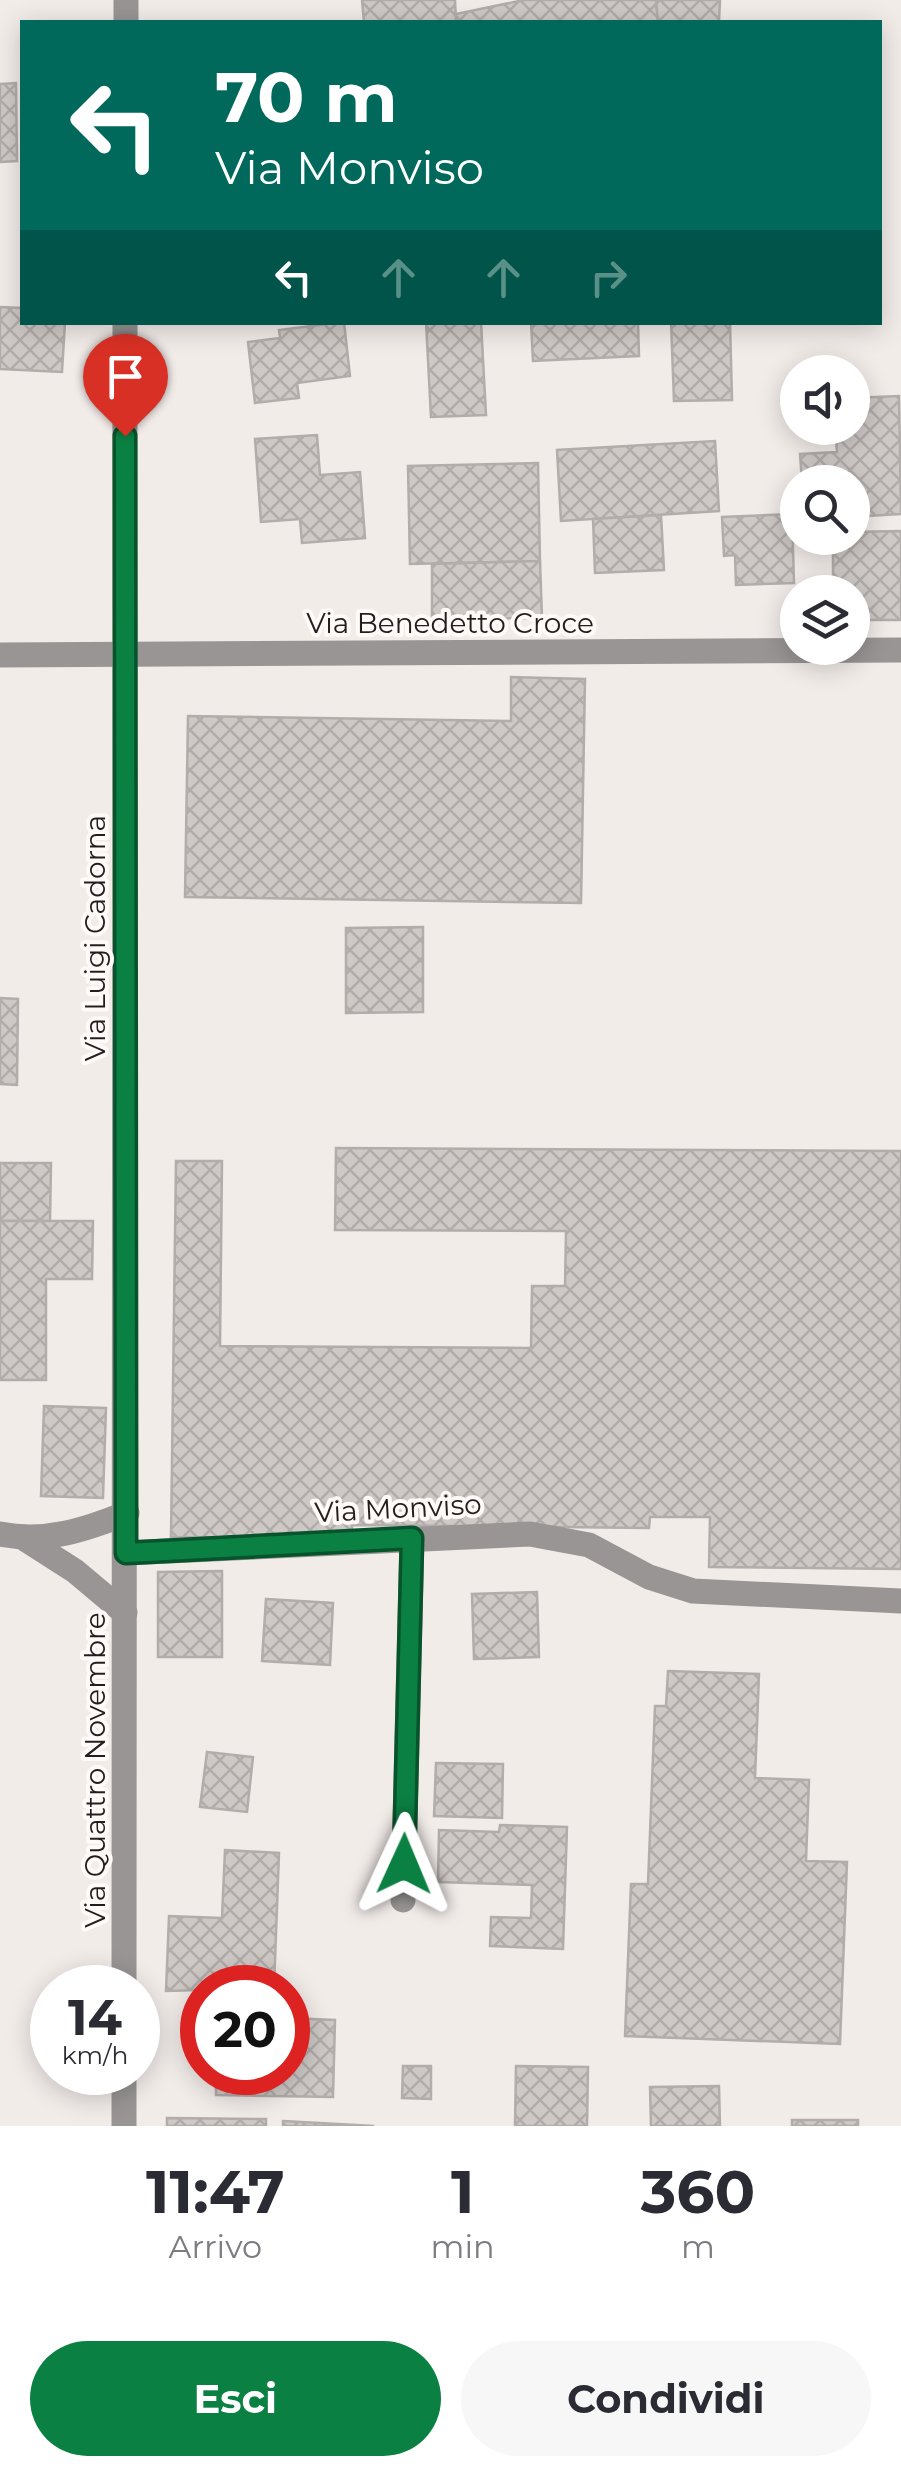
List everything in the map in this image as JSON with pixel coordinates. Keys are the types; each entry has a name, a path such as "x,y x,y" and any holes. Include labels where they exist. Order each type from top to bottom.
{"street":[{"name":"Via Luigi Cadorna","path":"125,325 126,1553"},
{"name":"Via Benedetto Croce","path":"0,654 901,650"},
{"path":"13,1537 75,1532 127,1512"},
{"name":"Via Monviso","path":"126,1553 502,1533 560,1537 596,1548 648,1577 693,1591 901,1601"},
{"path":"13,1537 75,1571 125,1613"},
{"path":"403,1900 412,1538"},
{"name":"Via Quattro Novembre","path":"124,1965 126,1553"},
{"path":"124,2095 124,2126"}],"building":[{"path":"362,0 455,0 456,20 364,20"},
{"path":"524,0 656,0 658,20 456,20 456,14"},
{"path":"656,0 720,0 719,20 658,20"},
{"path":"16,83 17,161 0,162 0,84"},
{"path":"0,307 20,308 20,325 65,325 62,372 0,369"},
{"path":"344,325 350,376 297,383 299,398 255,403 248,342 280,338 279,330"},
{"path":"426,325 481,325 486,415 431,417"},
{"path":"531,325 638,325 639,356 533,361"},
{"path":"671,325 730,325 732,400 674,401"},
{"path":"899,396 901,514 870,516 870,465 801,465 800,454 837,452 836,445 870,445 870,397"},
{"path":"317,435 320,475 360,472 365,538 302,543 300,519 261,522 255,439"},
{"path":"715,441 719,511 561,521 557,450"},
{"path":"538,463 540,561 410,564 408,466"},
{"path":"661,515 664,570 595,573 593,519"},
{"path":"780,515 780,555 793,555 794,575 780,575 780,583 736,585 735,555 724,556 722,517"},
{"path":"901,531 901,620 870,620 870,575 833,575 833,555 870,555 870,532"},
{"path":"540,561 542,618 432,619 432,564"},
{"path":"511,677 585,679 581,903 185,897 188,716 511,721"},
{"path":"423,927 423,1012 346,1013 346,928"},
{"path":"0,998 18,999 17,1085 0,1084"},
{"path":"336,1148 901,1151 901,1569 709,1567 710,1517 650,1517 649,1528 352,1525 352,1538 171,1537 176,1161 222,1161 220,1346 531,1348 532,1286 565,1286 566,1231 335,1230"},
{"path":"0,1163 51,1163 50,1221 0,1221"},
{"path":"0,1221 93,1221 92,1279 46,1279 46,1380 0,1380"},
{"path":"44,1406 106,1408 103,1498 41,1496"},
{"path":"222,1571 222,1657 158,1657 158,1572"},
{"path":"537,1592 539,1657 474,1659 472,1594"},
{"path":"266,1599 333,1603 330,1665 262,1661"},
{"path":"668,1671 759,1674 755,1778 809,1780 806,1861 847,1862 840,2044 625,2036 631,1884 648,1884 655,1706 666,1706"},
{"path":"207,1752 253,1757 247,1812 200,1807"},
{"path":"436,1763 503,1764 502,1818 434,1816"},
{"path":"500,1825 567,1827 563,1949 490,1946 491,1917 531,1918 532,1885 438,1882 439,1830 499,1832"},
{"path":"225,1850 279,1853 275,1965 180,1965 180,1991 166,1991 169,1916 222,1918"},
{"path":"310,2019 335,2020 333,2097 216,2095 310,2095"},
{"path":"403,2066 431,2066 431,2099 402,2098"},
{"path":"516,2066 588,2067 587,2126 515,2126"},
{"path":"719,2086 720,2126 651,2126 650,2087"},
{"path":"167,2118 266,2119 266,2126 167,2126"},
{"path":"792,2120 858,2120 858,2126 792,2126"},
{"path":"283,2121 374,2126 283,2126"}],"route":[{"path":"125,436 126,1553 412,1538 404,1864"}]}
